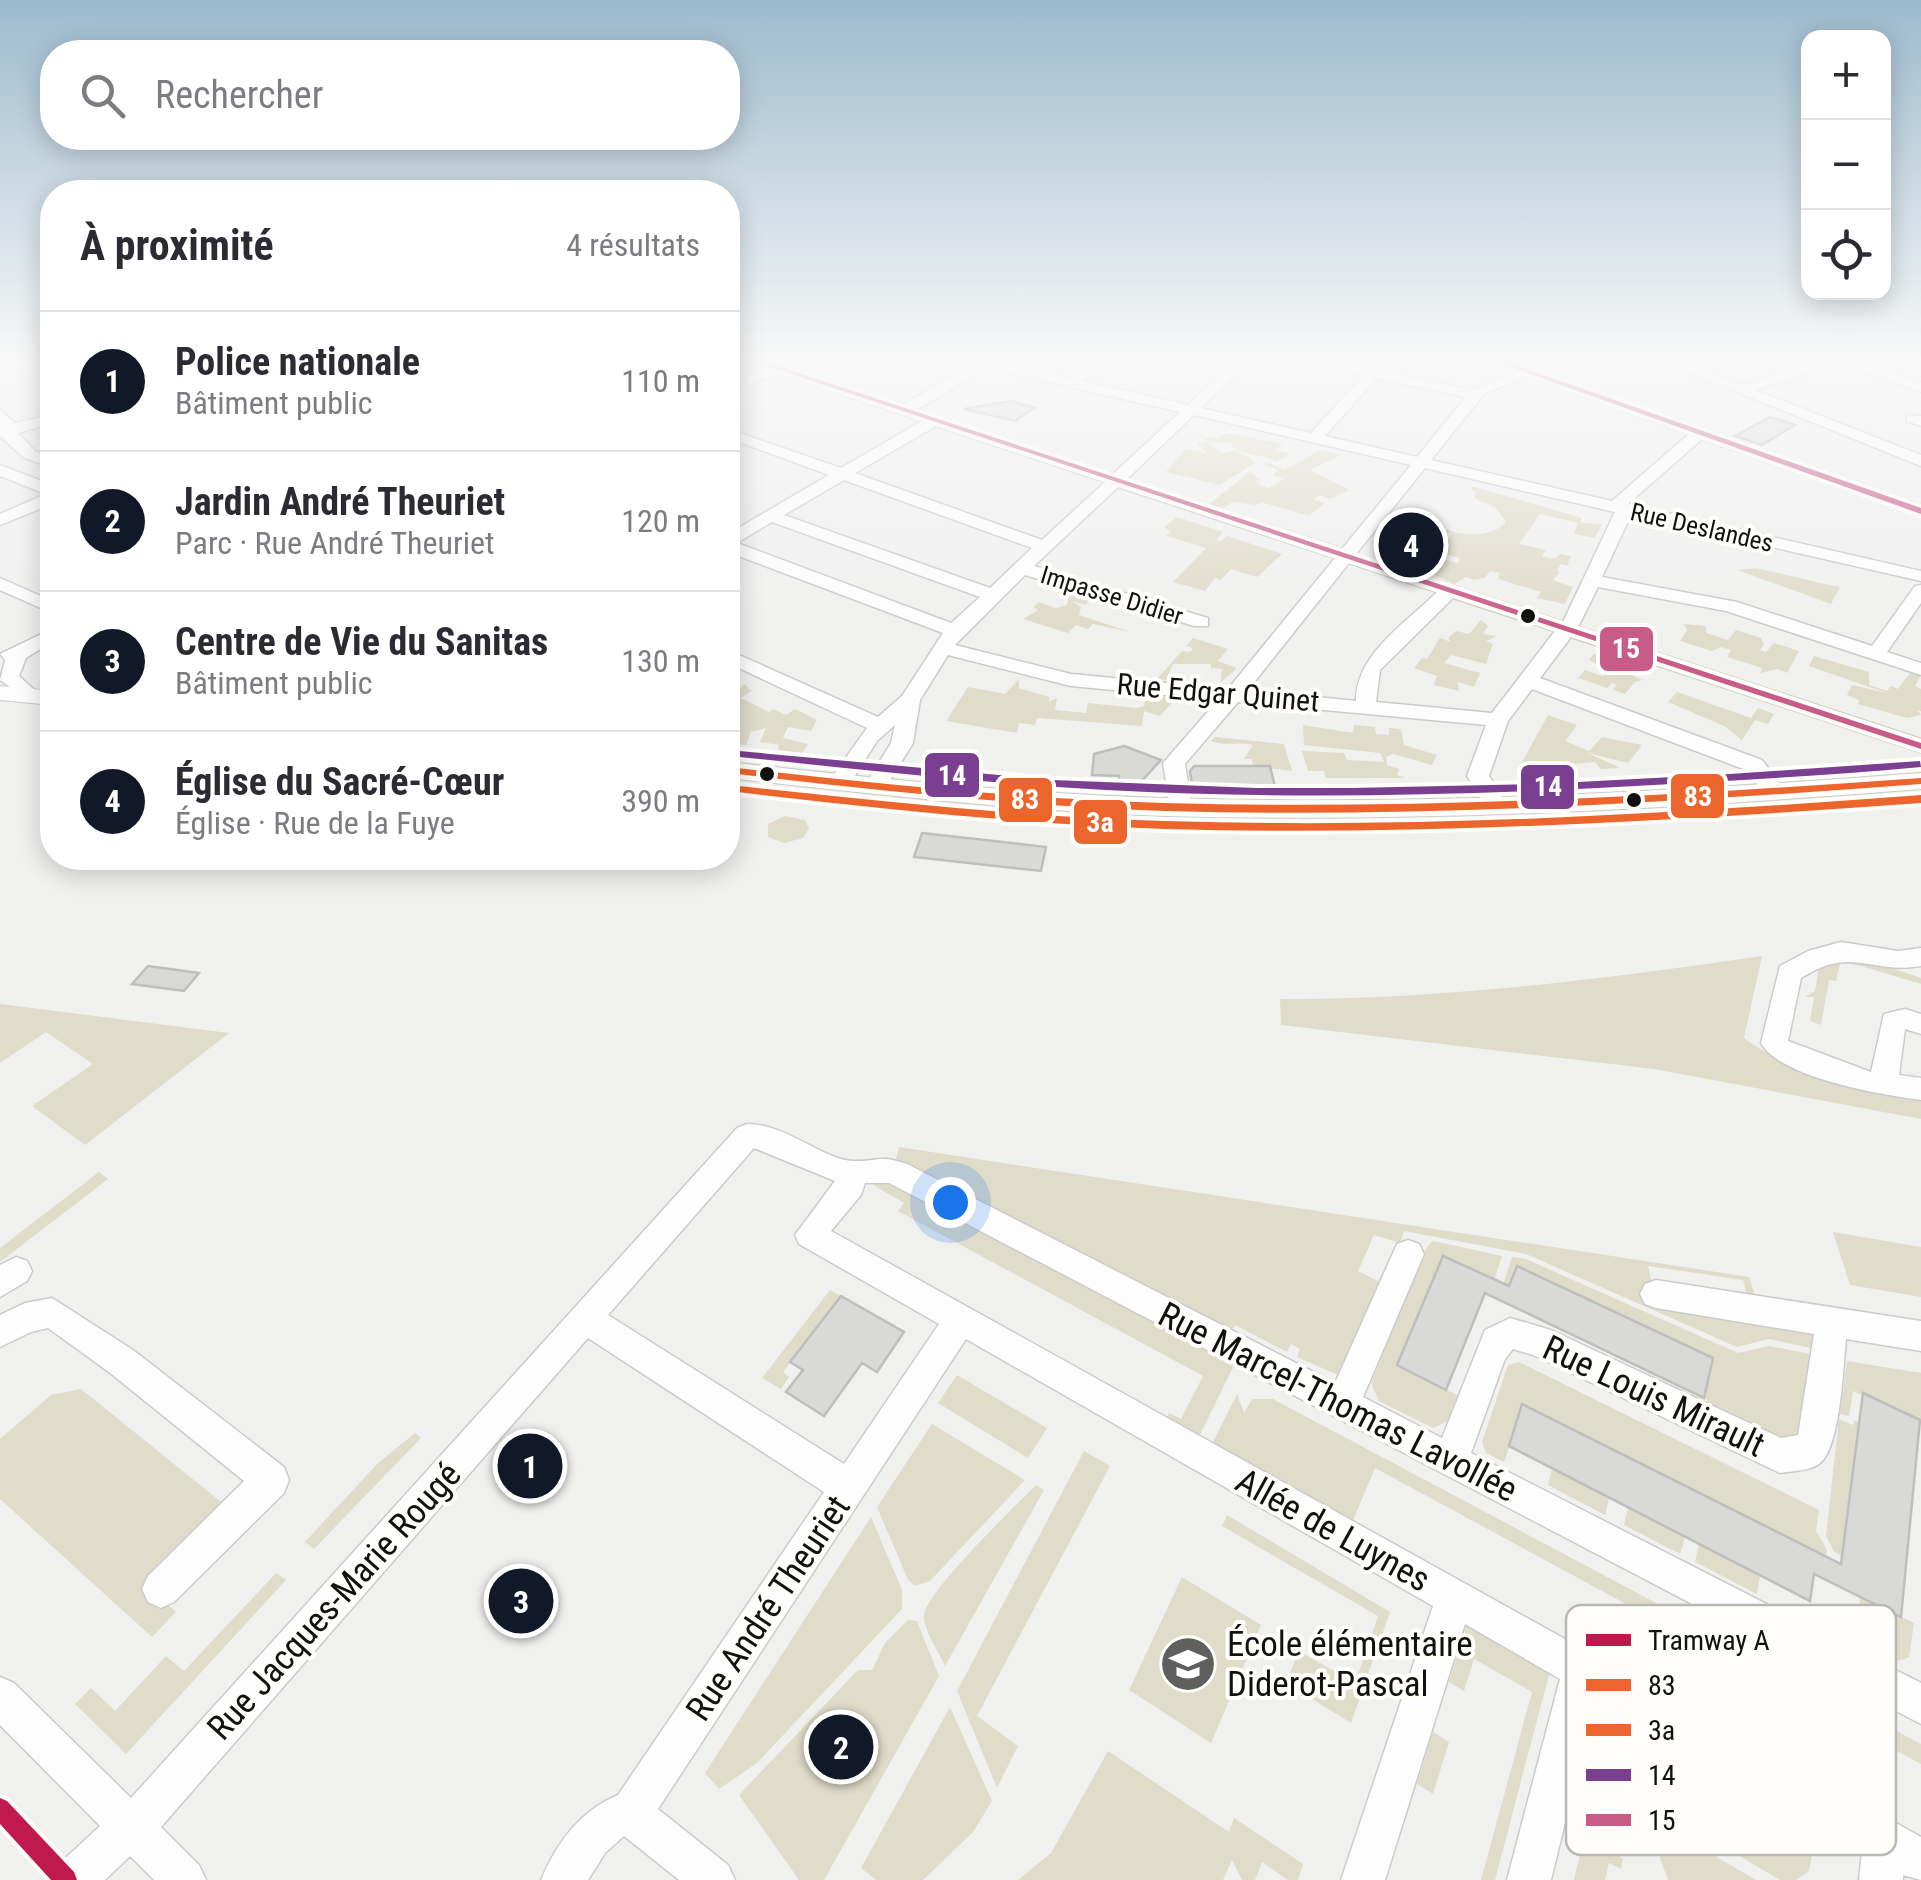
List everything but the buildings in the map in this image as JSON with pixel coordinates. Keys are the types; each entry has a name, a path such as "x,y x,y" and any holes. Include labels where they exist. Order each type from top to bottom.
{"main road":[{"path":"0,693 40,697"},
{"path":"740,771 875,787 1181,808 1498,807 1776,793 1921,781"}],"street":[{"path":"761,445 1044,547"},
{"path":"740,536 892,445"},
{"path":"1007,445 1921,746"},
{"path":"839,783 880,726 910,700 948,640 1154,445"},
{"name":"Rue Deslandes","path":"1343,445 1921,576"},
{"path":"1181,808 1174,763 1235,693 1434,445"},
{"path":"1498,807 1478,776 1498,720 1566,628 1620,508 1687,445"},
{"path":"1733,445 1921,512"},
{"path":"1885,445 1919,458"},
{"path":"0,470 40,488"},
{"path":"22,478 40,470"},
{"path":"0,520 40,500"},
{"path":"771,516 993,595"},
{"name":"Rue Edgar Quinet","path":"740,549 948,640 1071,680 1498,720"},
{"name":"Impasse Didier","path":"1022,568 1201,622"},
{"path":"1590,580 1730,606 1921,669"},
{"path":"0,583 40,602"},
{"path":"1366,706 1366,680 1371,668 1450,590"},
{"path":"1876,654 1921,590"},
{"path":"0,659 40,641"},
{"path":"26,649 18,655 8,677 40,696"},
{"path":"740,662 880,726"},
{"path":"1528,680 1754,765 1776,793"},
{"path":"875,787 902,744 910,700"},
{"path":"1921,958 1893,964 1847,951 1814,957 1789,972 1774,1042 1782,1052 1864,1082 1921,1089"},
{"path":"1887,1084 1884,1067 1889,1026 1899,1018 1921,1024"},
{"name":"Rue Marcel-Thomas Lavollée","path":"747,1136 764,1136 849,1174 880,1168 897,1173 1730,1605"},
{"name":"Rue Jacques-Marie Rougé","path":"73,1880 156,1802 747,1136"},
{"name":"Allée de Luynes","path":"849,1174 850,1186 810,1235 1566,1661"},
{"path":"1343,1405 1408,1254"},
{"path":"1656,1294 1921,1336"},
{"path":"0,1332 25,1318 52,1313 271,1480 161,1589"},
{"path":"585,1318 848,1488"},
{"name":"Rue André Theuriet","path":"563,1880 602,1826 613,1816 630,1814 960,1320"},
{"name":"Rue Louis Mirault","path":"1451,1461 1490,1355 1497,1341 1510,1334 1539,1341 1780,1456 1795,1456 1808,1451 1816,1441 1832,1322"},
{"path":"1363,1880 1454,1598"},
{"name":"Rue Marcel-Thomas Lavollée","path":"1896,1691 1921,1704"},
{"path":"0,1696 184,1880"},
{"path":"1530,1880 1566,1735"},
{"path":"630,1814 712,1880"},
{"name":"Allée de Luynes","path":"1882,1860 1921,1861"}],"shaded area":[{"path":"1198,445 1211,445 1223,453 1235,450 1256,462 1220,485 1166,472 1186,449 1207,453"},
{"path":"1282,445 1275,450 1290,454 1277,462 1231,446"},
{"path":"1321,450 1341,455 1310,470 1349,490 1330,499 1319,495 1314,500 1325,503 1309,516 1261,502 1232,502 1222,509 1209,504 1250,472 1260,479 1259,485 1269,488 1283,479 1273,475 1278,470 1263,464 1268,462 1284,470"},
{"path":"1472,486 1582,518 1580,523 1602,524 1595,538 1574,534 1578,523 1540,514 1519,544 1546,550 1542,556 1554,559 1560,554 1571,556 1567,566 1561,564 1553,580 1573,587 1565,604 1537,598 1541,592 1498,579 1500,573 1490,571 1485,578 1466,577 1454,584 1435,575 1446,560 1457,563 1460,558 1439,552 1452,534 1417,523 1424,514 1441,527 1464,534 1488,533 1506,522 1495,507 1474,498"},
{"path":"1177,517 1223,532 1216,540 1227,536 1282,554 1257,577 1231,569 1221,580 1215,578 1205,591 1173,582 1206,548 1166,536 1171,532 1164,527"},
{"path":"1756,568 1840,587 1831,604 1737,570"},
{"path":"1066,593 1090,599 1086,605 1072,601 1081,607 1079,615 1130,632 1093,624 1088,629 1076,625 1068,633 1023,619 1038,610 1033,607 1039,602 1056,608 1067,605 1068,599 1061,597"},
{"path":"1481,620 1488,626 1483,634 1497,636 1486,641 1493,644 1486,664 1451,655 1444,663 1480,673 1474,687 1458,682 1459,691 1434,685 1437,676 1414,668 1422,658 1427,659 1440,638 1451,642 1448,638 1456,631 1469,634"},
{"path":"1684,624 1706,626 1706,633 1728,640 1736,630 1761,638 1764,644 1760,650 1766,652 1774,643 1799,651 1787,673 1778,669 1760,673 1762,668 1727,657 1731,650 1721,647 1712,651 1680,641 1687,630"},
{"path":"1193,638 1228,649 1218,661 1237,668 1221,682 1222,669 1211,668 1211,664 1173,664 1166,680 1157,679 1182,651 1190,652 1193,648 1186,646"},
{"path":"1594,654 1637,669 1633,676 1643,680 1635,682 1625,694 1613,690 1617,685 1612,683 1607,688 1578,678 1585,670 1603,676 1608,669 1589,660"},
{"path":"1814,656 1869,672 1869,685 1887,691 1891,686 1898,689 1911,672 1921,675 1915,686 1921,689 1921,715 1907,718 1858,704 1859,700 1847,695 1852,685 1887,693 1809,666"},
{"path":"1019,679 1019,688 1049,697 1049,702 1057,698 1055,710 1086,713 1088,703 1137,708 1144,706 1145,701 1155,702 1157,693 1179,695 1160,716 1144,711 1142,726 1037,718 1035,725 1019,723 1017,733 946,721 968,687 1005,694"},
{"path":"745,684 754,689 741,698 769,712 773,709 786,715 795,709 817,720 811,731 788,727 783,738 808,744 802,753 778,750 779,745 760,742 766,728 751,732 746,745 740,744 740,687"},
{"path":"1677,692 1751,718 1758,708 1774,714 1768,724 1755,720 1742,740 1724,726 1668,702"},
{"path":"1548,715 1577,725 1565,741 1589,751 1602,737 1642,745 1628,763 1588,753 1620,768 1601,769 1595,762 1532,768 1521,764"},
{"path":"1303,725 1353,733 1354,725 1375,727 1376,734 1389,735 1389,728 1401,729 1404,745 1437,755 1432,765 1393,754 1386,757 1387,765 1399,769 1397,775 1405,778 1326,778 1324,771 1308,771 1302,751 1344,753 1347,760 1384,762 1380,753 1304,745"},
{"path":"1215,737 1284,744 1292,771 1253,766 1252,759 1244,759 1253,745 1211,741"},
{"path":"785,816 805,820 809,829 803,838 784,843 768,837 768,824"},
{"path":"1853,955 1921,978 1921,984 1841,960 1836,981 1829,980 1821,1025 1810,1021 1814,997 1805,997 1815,991 1820,962"},
{"path":"1762,956 1744,1038 1806,1070 1921,1097 1921,1119 1654,1069 1281,1025 1280,999 1461,992"},
{"path":"0,1004 229,1033 85,1145 32,1106 93,1064 46,1032 0,1063"},
{"path":"899,1147 1749,1277 1755,1295 1747,1294 1743,1280 1648,1266 1656,1303 1808,1329 1815,1335 1816,1349 1769,1339 1737,1347 1526,1254 1404,1231 1400,1243 1374,1235 1358,1271 1380,1282 1338,1375 1297,1357 1300,1349 1291,1344 1287,1352 1235,1325 1227,1339 894,1166"},
{"path":"99,1172 108,1179 0,1262 0,1248"},
{"path":"881,1178 1237,1359 1199,1437 1166,1419 1169,1413 1181,1419 1203,1376 898,1211 904,1203 873,1185"},
{"path":"1833,1232 1921,1247 1921,1297 1850,1285"},
{"path":"1433,1241 1502,1256 1494,1280 1443,1256 1397,1365 1459,1396 1451,1420 1433,1428 1379,1401 1371,1383 1427,1247"},
{"path":"1512,1257 1526,1259 1738,1353 1768,1346 1811,1354 1798,1431 1778,1439 1706,1407 1708,1400 1517,1267 1508,1287 1503,1285"},
{"path":"830,1290 841,1296 783,1372 789,1377 781,1389 762,1378"},
{"path":"1847,1361 1921,1373 1921,1420 1853,1391 1849,1416 1840,1414"},
{"path":"1519,1362 1819,1510 1816,1531 1827,1550 1826,1557 1523,1405 1504,1462 1486,1453 1482,1442 1508,1365"},
{"path":"957,1375 1047,1428 1028,1458 938,1403"},
{"path":"81,1389 231,1510 152,1590 176,1612 152,1637 0,1499 0,1439 51,1395"},
{"path":"1237,1394 1244,1413 1252,1399 1273,1399 1660,1605 1628,1605 1375,1468 1352,1523 1212,1444"},
{"path":"1839,1419 1853,1425 1855,1420 1859,1422 1842,1556 1834,1552 1826,1536"},
{"path":"932,1424 1025,1480 930,1581 915,1586 908,1580 877,1507"},
{"path":"415,1433 421,1438 314,1549 305,1542 377,1464"},
{"path":"1084,1451 1110,1466 977,1716 1018,1746 997,1788 957,1691"},
{"path":"1552,1469 1609,1498 1605,1515 1548,1485"},
{"path":"1036,1485 1044,1490 945,1666 926,1628 924,1616 928,1605 972,1550"},
{"path":"1628,1508 1685,1537 1680,1554 1624,1525"},
{"path":"1227,1515 1390,1612 1351,1723 1286,1683 1299,1651 1355,1683 1378,1616 1222,1526"},
{"path":"871,1517 902,1590 902,1609 757,1763 719,1789 705,1773"},
{"path":"1699,1544 1760,1575 1757,1594 1695,1562"},
{"path":"276,1573 286,1580 126,1754 75,1704 91,1688 115,1711 166,1656 184,1671"},
{"path":"1182,1577 1261,1625 1211,1743 1129,1690"},
{"path":"1859,1596 1877,1605 1860,1605"},
{"path":"1896,1614 1914,1623 1909,1657 1899,1660"},
{"path":"908,1620 917,1621 939,1676 824,1880 799,1880 739,1795 858,1670 872,1670 885,1643"},
{"path":"1467,1625 1550,1671 1495,1880 1481,1880 1532,1692 1474,1659 1464,1691 1449,1682"},
{"path":"950,1707 992,1801 973,1832 923,1880 876,1880 861,1868"},
{"path":"1896,1731 1921,1744 1921,1764 1896,1750"},
{"path":"1433,1732 1449,1742 1433,1794 1417,1784"},
{"path":"1108,1751 1229,1832 1234,1818 1303,1864 1298,1880 1288,1880 1262,1862 1255,1880 1242,1880 1232,1860 1223,1880 1018,1880 1051,1853"},
{"path":"1580,1855 1618,1855 1623,1859 1621,1869 1609,1863 1605,1880 1574,1880"},
{"path":"1659,1855 1713,1855 1756,1880 1668,1880"},
{"path":"1738,1855 1812,1855 1809,1871 1796,1880 1780,1880"}],"tram line":[{"name":"A","path":"0,1808 66,1880"}],"transit line":[{"name":"15","path":"1009,445 1921,746"},
{"name":"15","path":"1734,445 1921,511"},
{"name":"14","path":"740,754 1053,783 1351,792 1540,787 1920,764"},
{"name":"83","path":"740,771 1056,802 1260,809 1543,804 1921,781"},
{"name":"3a","path":"740,789 1055,819 1260,827 1543,822 1921,799"}],"place":[{"name":"Église du Sacré-Cœur","path":"1411,545"},
{"name":"Police nationale","path":"530,1466"},
{"name":"Centre de Vie du Sanitas","path":"521,1601"},
{"name":"École élémentaire Diderot-Pascal","path":"1188,1664"},
{"name":"Jardin André Theuriet","path":"841,1747"}]}
